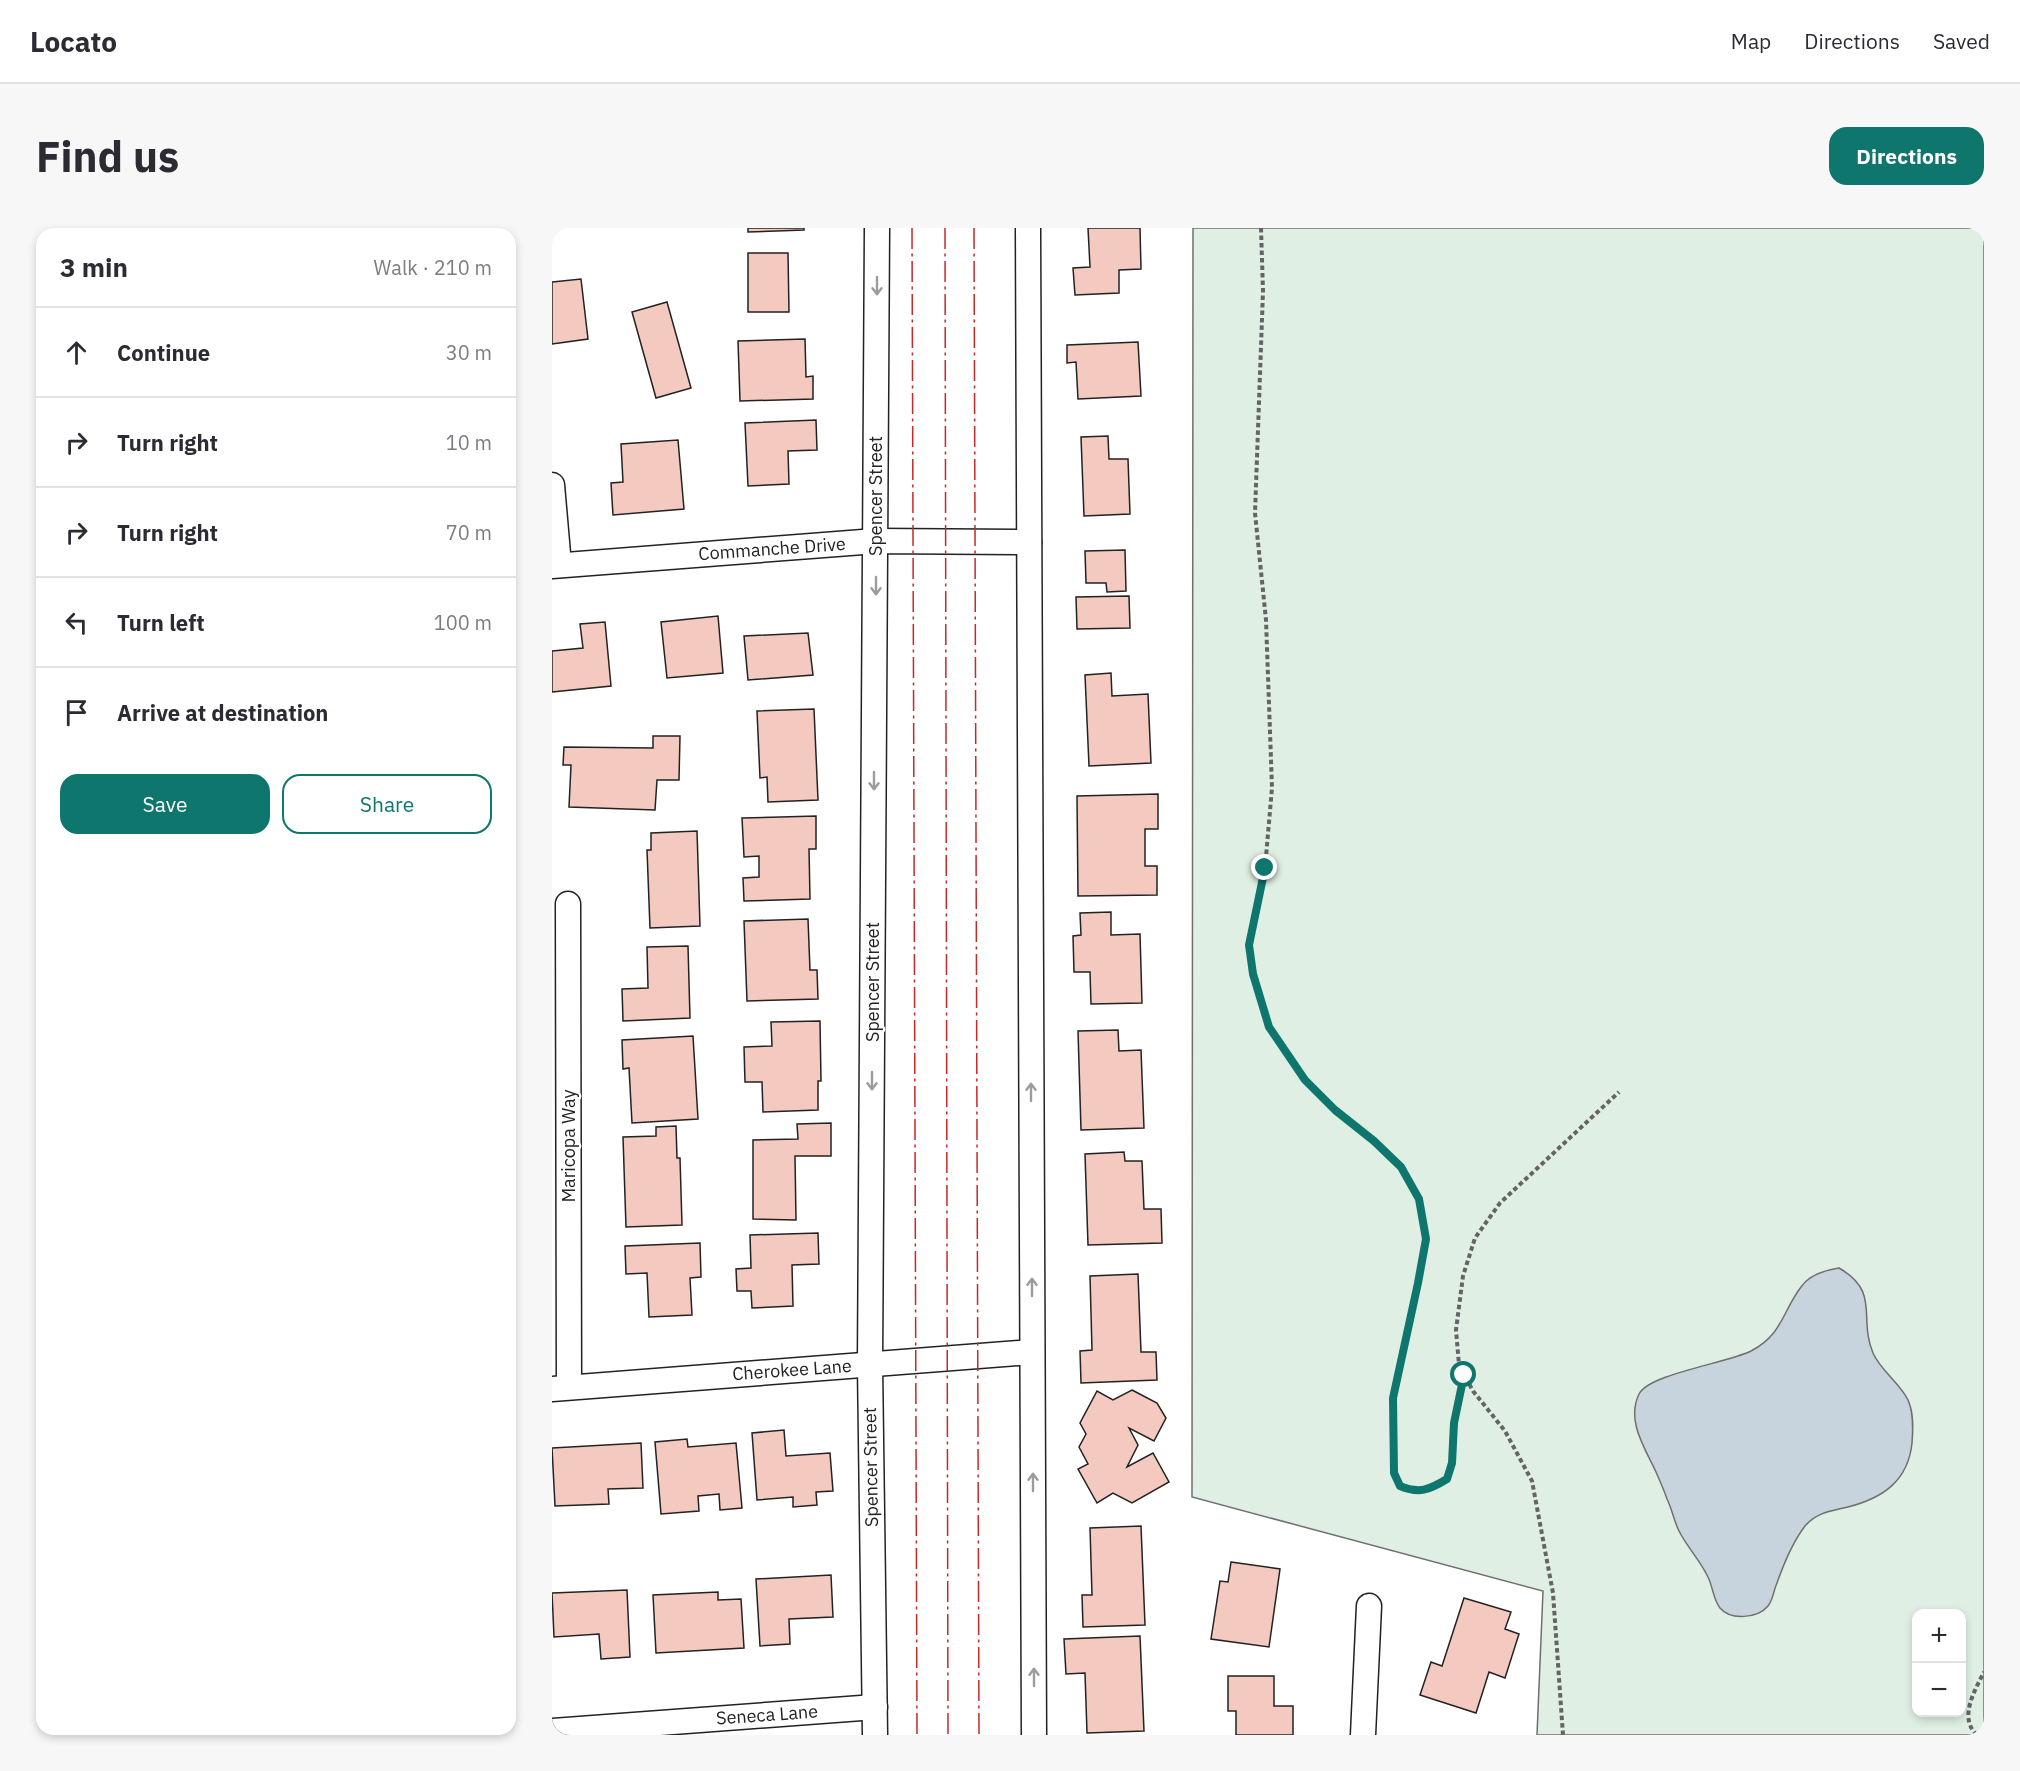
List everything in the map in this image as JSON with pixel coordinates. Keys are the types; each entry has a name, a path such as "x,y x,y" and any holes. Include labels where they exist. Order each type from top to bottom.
{"street":[{"name":"Spencer Street","path":"875,1735 870,1365 877,228"},
{"path":"1028,228 1034,1735"},
{"path":"552,485 555,566"},
{"name":"Commanche Drive","path":"555,566 876,541 1029,542"},
{"name":"Maricopa Way","path":"561,1388 568,904"},
{"name":"Cherokee Lane","path":"561,1388 1032,1352"},
{"path":"1363,1735 1369,1606"},
{"name":"Seneca Lane","path":"552,1731 875,1707"}],"path":[{"path":"1261,228 1263,291 1255,513 1266,620 1272,788 1265,868 1249,945 1253,974 1269,1027 1305,1080 1335,1110 1374,1141 1401,1167 1419,1199 1426,1239 1393,1398 1394,1473 1400,1486 1413,1492 1432,1488 1447,1479 1452,1463 1454,1423 1464,1375"},
{"path":"1563,1735 1553,1593 1532,1481 1505,1431 1473,1391 1464,1375 1459,1365 1456,1330 1463,1276 1475,1238 1500,1203 1619,1092"},
{"path":"1977,1735 1973,1731 1968,1716 1971,1697 1984,1672"}],"green space":[{"path":"1193,228 1984,228 1984,1735 1537,1735 1543,1591 1192,1497"}],"shaded area":[{"path":"1839,1268 1860,1286 1866,1306 1867,1328 1873,1353 1910,1405 1913,1427 1910,1456 1899,1478 1883,1493 1861,1503 1820,1515 1805,1526 1789,1553 1771,1601 1764,1610 1751,1615 1731,1615 1720,1608 1705,1571 1677,1527 1662,1486 1642,1444 1635,1414 1639,1394 1657,1381 1751,1351 1776,1330 1795,1296 1808,1279"}],"building":[{"path":"748,228 804,228 804,230 748,232"},
{"path":"1088,228 1140,228 1141,269 1119,270 1119,293 1075,295 1073,268 1090,267"},
{"path":"748,253 788,253 789,312 748,312"},
{"path":"581,279 588,339 552,344 552,282"},
{"path":"667,302 691,388 656,398 632,312"},
{"path":"805,339 806,377 813,376 813,399 740,401 738,341"},
{"path":"1138,342 1141,396 1078,399 1076,362 1067,363 1067,345"},
{"path":"816,420 817,450 788,451 789,484 748,486 745,423"},
{"path":"1108,436 1109,459 1128,459 1130,514 1084,516 1081,437"},
{"path":"678,440 684,509 613,515 611,483 623,482 621,444"},
{"path":"1125,550 1126,591 1107,592 1106,583 1086,583 1085,551"},
{"path":"1129,596 1130,628 1077,629 1076,597"},
{"path":"718,616 723,673 667,678 661,622"},
{"path":"605,622 611,686 552,692 552,651 583,648 580,624"},
{"path":"808,633 813,675 748,680 744,636"},
{"path":"1111,673 1112,696 1148,694 1151,763 1089,766 1085,675"},
{"path":"814,709 818,800 768,802 767,777 760,778 757,711"},
{"path":"653,736 680,736 679,780 657,780 655,810 569,807 571,765 563,765 564,747 653,748"},
{"path":"1158,794 1158,829 1145,829 1145,866 1157,866 1157,895 1078,896 1077,796"},
{"path":"816,816 816,849 809,849 810,899 744,901 743,878 759,877 759,856 744,857 742,818"},
{"path":"697,831 700,926 650,928 647,850 651,850 651,833"},
{"path":"1111,912 1111,935 1140,934 1142,1003 1091,1004 1090,972 1074,972 1073,936 1081,935 1080,913"},
{"path":"808,919 810,970 817,970 818,999 747,1001 744,921"},
{"path":"688,946 690,1018 623,1021 622,989 648,988 647,947"},
{"path":"820,1021 821,1081 818,1081 818,1110 763,1112 762,1082 745,1082 744,1047 772,1046 771,1022"},
{"path":"1118,1030 1119,1051 1141,1050 1144,1128 1081,1130 1078,1031"},
{"path":"693,1036 698,1119 632,1123 629,1068 623,1069 622,1040"},
{"path":"831,1123 831,1156 795,1156 796,1220 753,1219 753,1140 798,1139 797,1124"},
{"path":"676,1126 677,1158 680,1158 682,1225 626,1227 623,1137 656,1136 656,1127"},
{"path":"1124,1152 1125,1161 1142,1161 1144,1209 1161,1209 1162,1243 1088,1245 1085,1154"},
{"path":"818,1233 819,1264 792,1265 793,1306 752,1308 751,1291 737,1291 736,1269 751,1268 750,1235"},
{"path":"700,1243 701,1277 690,1278 692,1315 649,1317 647,1273 626,1274 625,1246"},
{"path":"1138,1274 1141,1352 1156,1352 1157,1380 1081,1383 1080,1351 1092,1350 1090,1276"},
{"path":"1132,1390 1157,1403 1166,1418 1154,1441 1129,1428 1138,1445 1127,1467 1153,1453 1169,1482 1132,1503 1113,1493 1097,1503 1078,1469 1088,1464 1079,1447 1086,1434 1080,1423 1097,1391 1113,1400"},
{"path":"784,1430 786,1456 830,1453 833,1491 816,1492 817,1505 793,1507 793,1497 757,1500 752,1433"},
{"path":"687,1439 688,1447 736,1443 742,1508 720,1510 719,1494 698,1496 699,1511 661,1514 655,1442"},
{"path":"641,1443 643,1488 608,1489 609,1504 555,1506 552,1448"},
{"path":"1141,1526 1145,1625 1083,1627 1082,1595 1092,1595 1090,1528"},
{"path":"1231,1562 1280,1569 1269,1647 1211,1639 1220,1581 1228,1582"},
{"path":"831,1575 833,1617 789,1619 790,1644 760,1646 756,1579"},
{"path":"627,1590 630,1657 601,1659 599,1634 554,1637 552,1593"},
{"path":"718,1592 718,1600 741,1599 744,1648 656,1653 653,1595"},
{"path":"1464,1598 1511,1612 1505,1629 1519,1634 1505,1678 1489,1672 1476,1713 1420,1695 1431,1662 1442,1666"},
{"path":"1140,1636 1144,1731 1087,1733 1085,1673 1066,1674 1064,1639"},
{"path":"1228,1676 1274,1676 1274,1706 1293,1706 1293,1735 1236,1735 1236,1711 1228,1711"}],"power":[{"path":"912,228 917,1735"},
{"path":"945,228 948,1735"},
{"path":"974,228 979,1735"}],"route":[{"path":"1265,868 1249,945 1253,974 1269,1027 1305,1080 1335,1110 1374,1141 1401,1167 1419,1199 1426,1239 1393,1398 1394,1473 1400,1486 1413,1492 1432,1488 1447,1479 1452,1463 1454,1423 1464,1375"}]}
